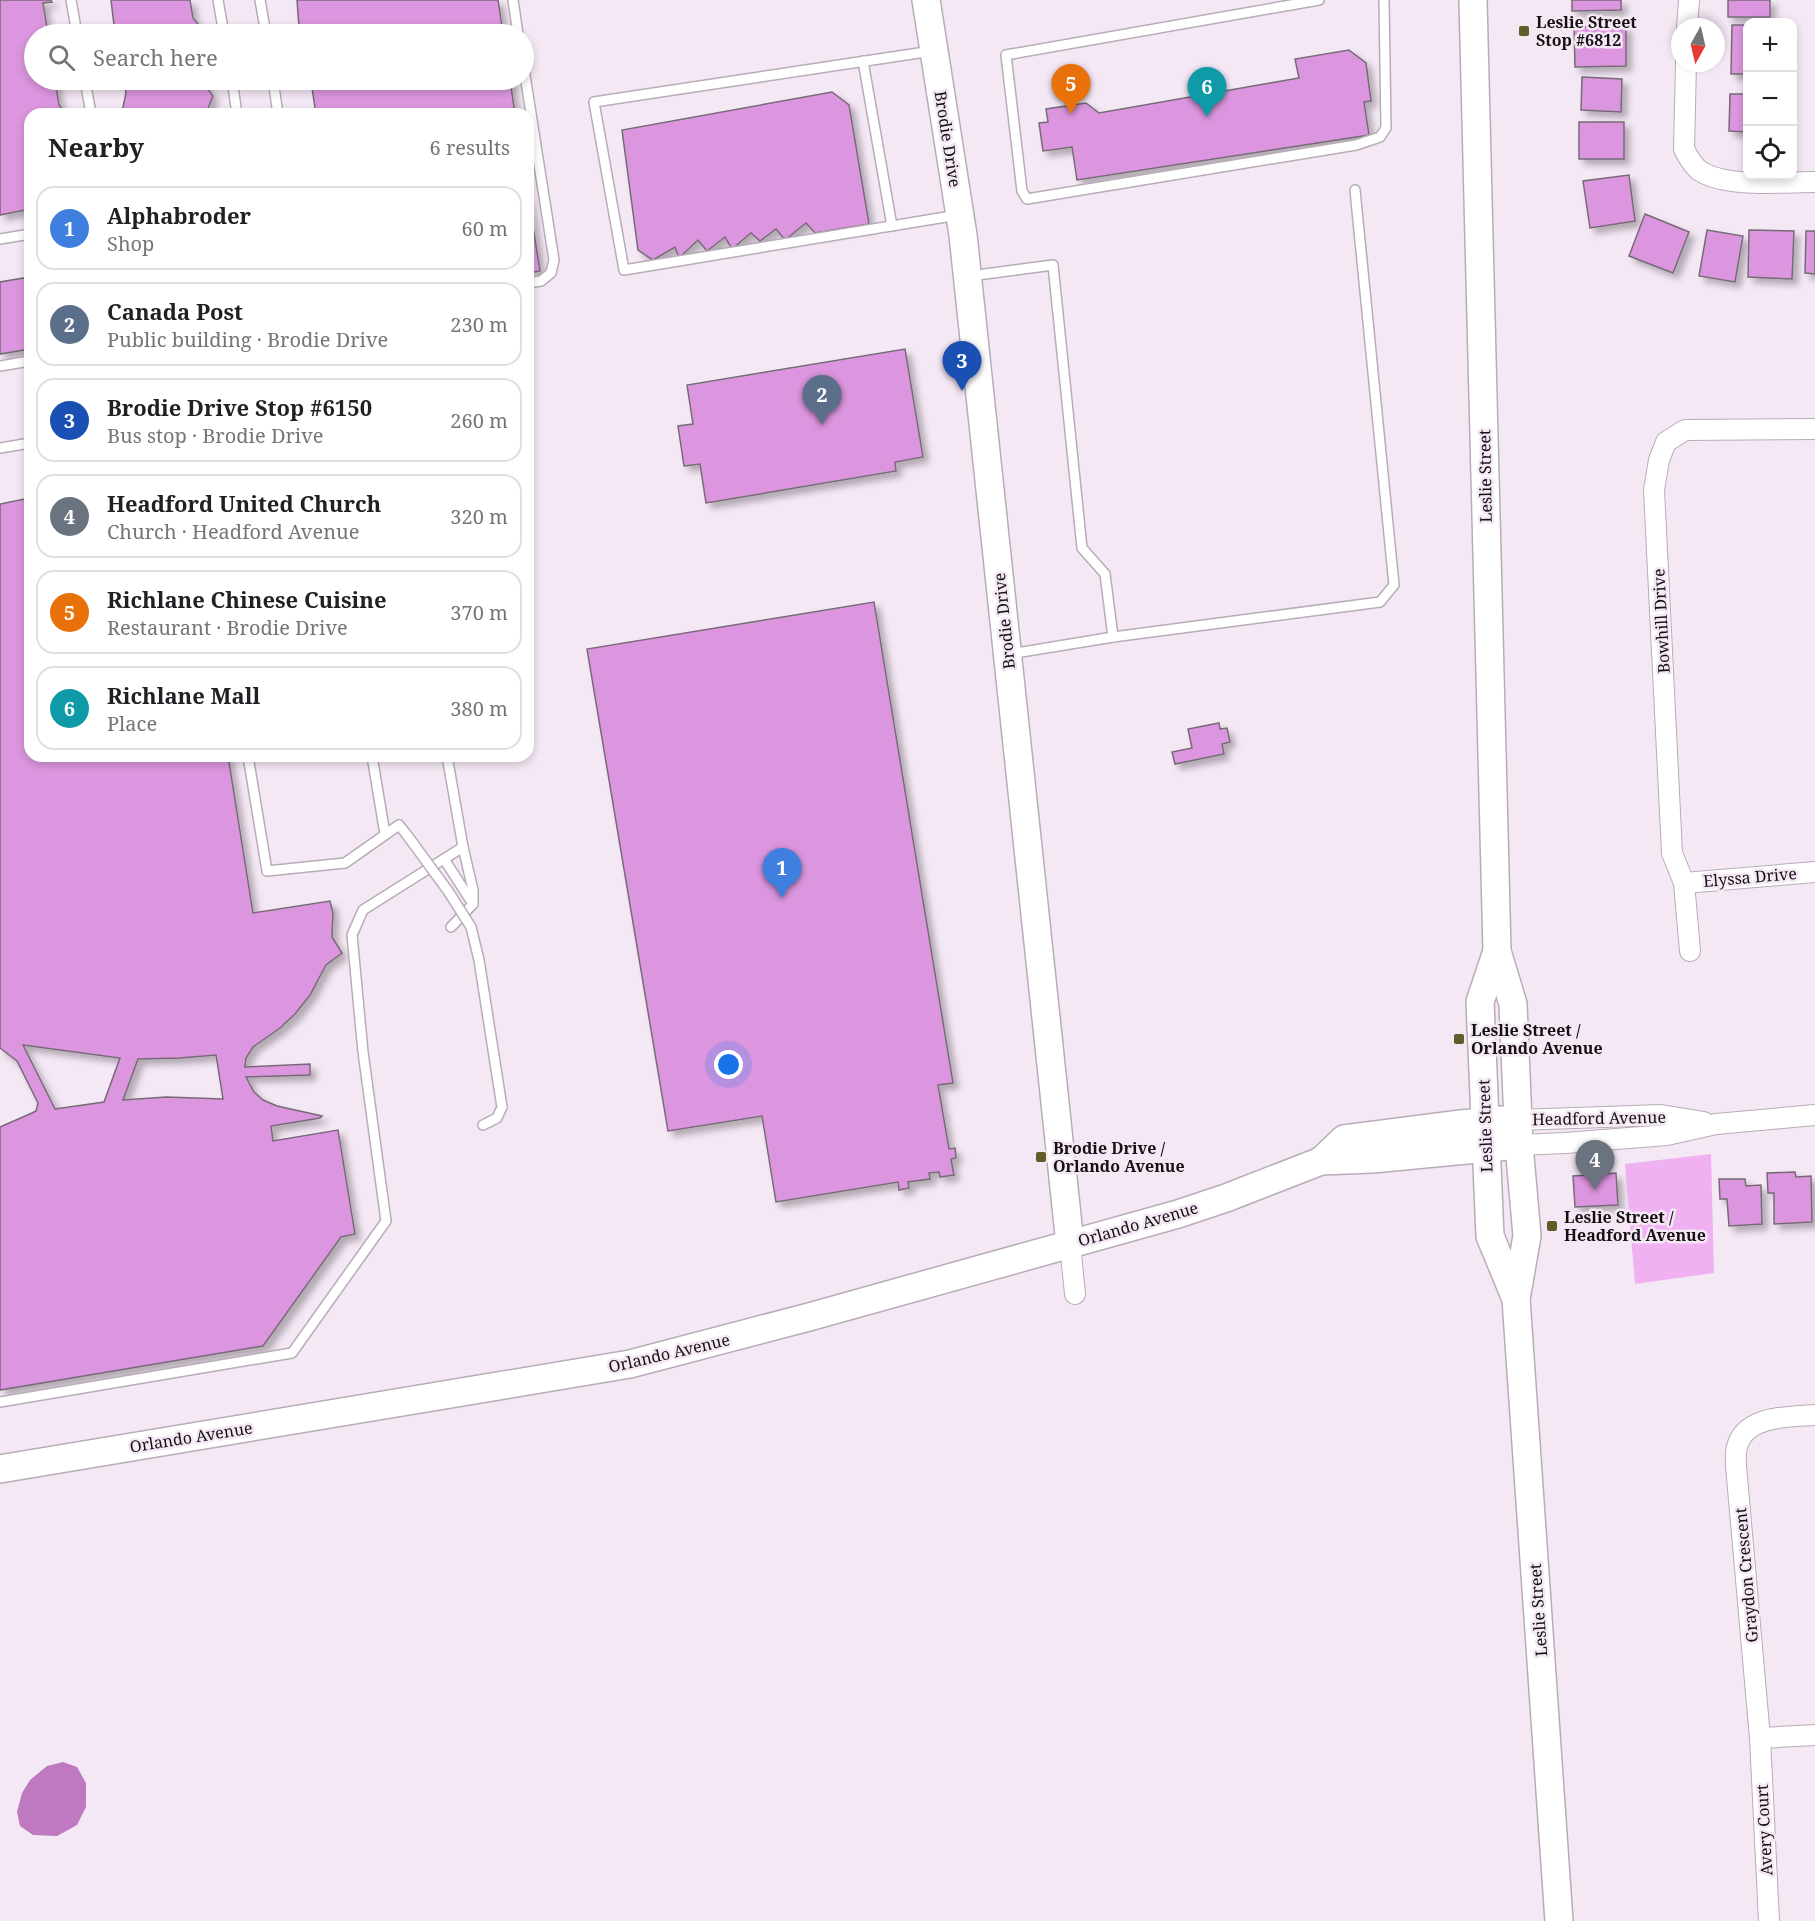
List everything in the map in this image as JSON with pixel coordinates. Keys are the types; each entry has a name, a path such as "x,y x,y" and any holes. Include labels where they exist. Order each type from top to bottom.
{"street":[{"name":"Brodie Drive","path":"926,0 968,277 1070,1244"},
{"name":"Leslie Street","path":"1473,0 1497,951 1514,1004 1519,1132 1527,1236 1516,1299 1559,1921"},
{"path":"1688,18 1689,0"},
{"path":"1686,72 1684,149 1691,162 1700,171 1726,181 1815,182"},
{"name":"Bowhill Drive","path":"1690,951 1684,883 1672,853 1654,490 1659,460 1666,442 1685,430 1815,429"},
{"name":"Elyssa Drive","path":"1684,883 1815,872"},
{"name":"Leslie Street","path":"1497,951 1480,1002 1490,1236 1516,1299"},
{"name":"Headford Avenue","path":"1519,1132 1565,1143 1667,1135 1716,1124 1815,1115"},
{"name":"Orlando Avenue","path":"0,1469 630,1364 798,1320 1178,1214 1321,1161 1344,1139 1519,1132"},
{"path":"1070,1244 1075,1294"},
{"name":"Graydon Crescent","path":"1760,1738 1736,1466 1737,1446 1748,1428 1766,1420 1815,1415"},
{"path":"1760,1738 1815,1735"},
{"name":"Avery Court","path":"1760,1738 1769,1921"}],"lane":[{"path":"71,0 75,24"},
{"path":"218,0 222,24"},
{"path":"260,0 264,24"},
{"path":"513,0 517,24"},
{"path":"1319,0 1006,55 1022,191 1027,199 1356,145 1380,136 1386,128 1384,0"},
{"path":"934,50 594,102 624,270 960,215"},
{"path":"863,61 892,226"},
{"path":"87,90 90,108"},
{"path":"233,90 236,108"},
{"path":"274,90 277,108"},
{"path":"527,90 530,108"},
{"path":"534,133 554,260 551,273 541,281 534,282"},
{"path":"1008,655 1113,637 1380,602 1394,585 1355,190"},
{"path":"0,239 24,235"},
{"path":"968,277 1053,265 1082,548 1105,574 1113,637"},
{"path":"0,366 24,362"},
{"path":"0,448 24,444"},
{"path":"249,762 267,871 345,863 399,825 448,891 471,927 479,960 502,1107 497,1118 483,1125"},
{"path":"373,762 385,834"},
{"path":"448,762 473,890 473,904 451,927"},
{"path":"0,1402 292,1353 387,1221 363,1052 352,935 363,910 463,847"},
{"path":"444,859 473,904"}],"shaded area":[{"path":"1711,1154 1714,1273 1635,1284 1625,1164"},
{"path":"63,1762 77,1767 86,1783 86,1807 77,1825 57,1836 33,1835 20,1826 17,1812 22,1793 30,1780 47,1766"}],"building":[{"path":"0,0 51,0 52,2 43,3 46,24 24,24 24,90 57,90 61,108 24,108 24,210 0,215"},
{"path":"111,0 190,0 193,18 198,24 114,24"},
{"path":"297,0 498,0 502,24 299,24"},
{"path":"1572,0 1621,0 1621,10 1572,11"},
{"path":"1728,0 1770,0 1770,17 1728,17"},
{"path":"1732,25 1743,25 1743,74 1731,74"},
{"path":"1626,26 1626,66 1575,67 1574,27"},
{"path":"1349,50 1366,63 1371,101 1364,102 1369,135 1077,180 1072,147 1043,151 1039,123 1048,122 1046,109 1086,103 1099,113 1299,78 1295,59"},
{"path":"1582,77 1622,79 1621,112 1581,110"},
{"path":"126,90 208,90 213,96 208,108 123,108"},
{"path":"312,90 511,90 514,108 315,108"},
{"path":"832,92 849,105 869,224 815,233 806,223 785,240 776,229 760,241 751,233 732,249 725,237 707,251 698,240 679,258 675,247 653,260 638,250 622,130"},
{"path":"1730,94 1743,94 1743,132 1729,131"},
{"path":"1579,122 1624,122 1624,159 1579,159"},
{"path":"1629,175 1635,221 1590,228 1583,181"},
{"path":"1645,214 1689,232 1673,273 1629,256"},
{"path":"1707,230 1743,236 1735,282 1699,276"},
{"path":"1749,230 1794,231 1792,279 1748,277"},
{"path":"1806,231 1815,231 1815,274 1805,273"},
{"path":"534,233 540,271 534,272"},
{"path":"24,278 24,350 0,354 0,282"},
{"path":"905,349 923,457 895,462 896,471 706,503 700,464 684,466 678,426 693,424 687,385"},
{"path":"24,499 24,762 229,762 253,913 330,901 333,913 332,937 342,953 326,965 310,995 295,1014 253,1047 246,1058 245,1067 310,1064 310,1075 246,1077 254,1092 263,1100 277,1106 322,1116 271,1126 273,1141 338,1130 355,1234 341,1237 263,1346 0,1390 0,1127 36,1111 38,1103 17,1061 0,1048 0,504","holes":["23,1045 120,1058 104,1102 55,1109","216,1055 223,1099 166,1097 123,1100 138,1059"]},
{"path":"874,602 953,1083 938,1085 949,1149 955,1148 956,1158 951,1159 954,1175 940,1177 939,1172 929,1173 930,1179 908,1182 909,1188 899,1190 898,1182 776,1202 762,1116 668,1131 587,649"},
{"path":"1219,723 1220,729 1227,728 1230,742 1222,744 1224,754 1175,764 1172,752 1192,748 1188,729"},
{"path":"1795,1172 1796,1177 1811,1176 1812,1222 1774,1224 1774,1193 1768,1193 1767,1173"},
{"path":"1616,1173 1618,1205 1575,1207 1573,1176"},
{"path":"1719,1179 1745,1179 1746,1186 1761,1185 1762,1224 1729,1226 1727,1199 1720,1199"}],"place":[{"name":"Leslie Street Stop #6812","path":"1524,31"},
{"name":"Richlane Chinese Cuisine","path":"1071,114"},
{"name":"Richlane Mall","path":"1207,117"},
{"name":"Brodie Drive Stop #6150","path":"962,391"},
{"name":"Canada Post","path":"822,425"},
{"name":"Alphabroder","path":"782,898"},
{"name":"Leslie Street / Orlando Avenue","path":"1459,1039"},
{"name":"Brodie Drive / Orlando Avenue","path":"1041,1157"},
{"name":"Headford United Church","path":"1595,1190"},
{"name":"Leslie Street / Headford Avenue","path":"1552,1226"}]}
